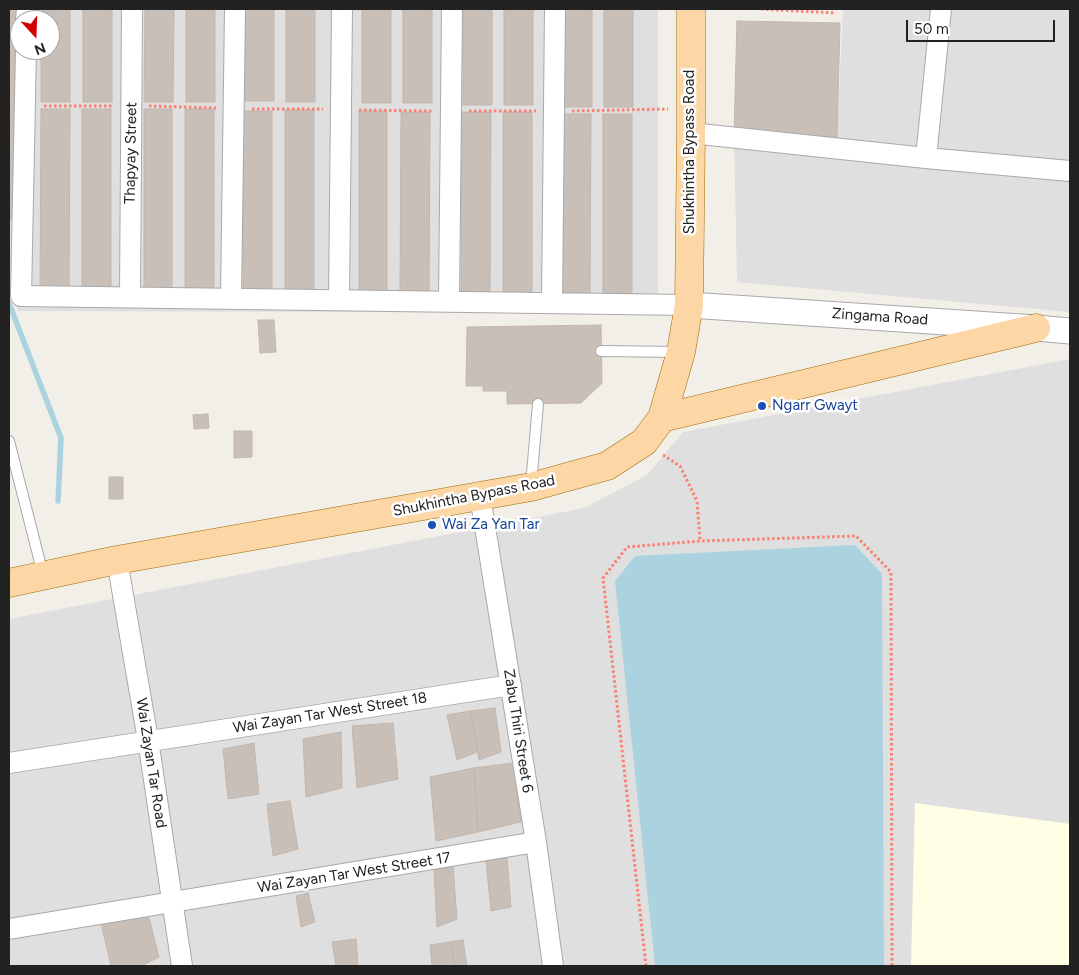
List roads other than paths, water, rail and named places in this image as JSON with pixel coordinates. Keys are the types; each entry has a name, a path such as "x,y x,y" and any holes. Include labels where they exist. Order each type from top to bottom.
{"main road":[{"name":"Shukhintha Bypass Road","path":"9,583 117,560 531,487 607,466 644,442 662,418 681,352 689,305 690,9"},
{"path":"662,418 1036,328"}],"street":[{"name":"Thapyay Street","path":"130,297 132,9"},
{"path":"231,298 235,9"},
{"path":"339,300 342,9"},
{"path":"449,302 452,9"},
{"path":"552,303 555,9"},
{"path":"926,158 941,9"},
{"path":"26,60 21,296 689,305"},
{"path":"691,133 1070,171"},
{"name":"Zingama Road","path":"689,305 1070,331"},
{"name":"Zabu Thiri Street 6","path":"480,496 536,842 553,966"},
{"name":"Wai Zayan Tar Road","path":"117,560 148,740 182,966"},
{"name":"Wai Zayan Tar West Street 18","path":"9,763 148,740 511,686"},
{"name":"Wai Zayan Tar West Street 17","path":"9,929 536,842"}],"lane":[{"path":"601,351 681,352"},
{"path":"531,487 538,404"},
{"path":"9,442 43,576"}],"water":[{"path":"855,545 882,574 884,966 655,966 615,581 635,556"}],"waterway":[{"path":"9,303 61,438 58,501"}],"place":[{"name":"Ngarr Gwayt","path":"762,406"},
{"name":"Wai Za Yan Tar","path":"432,525"}]}
